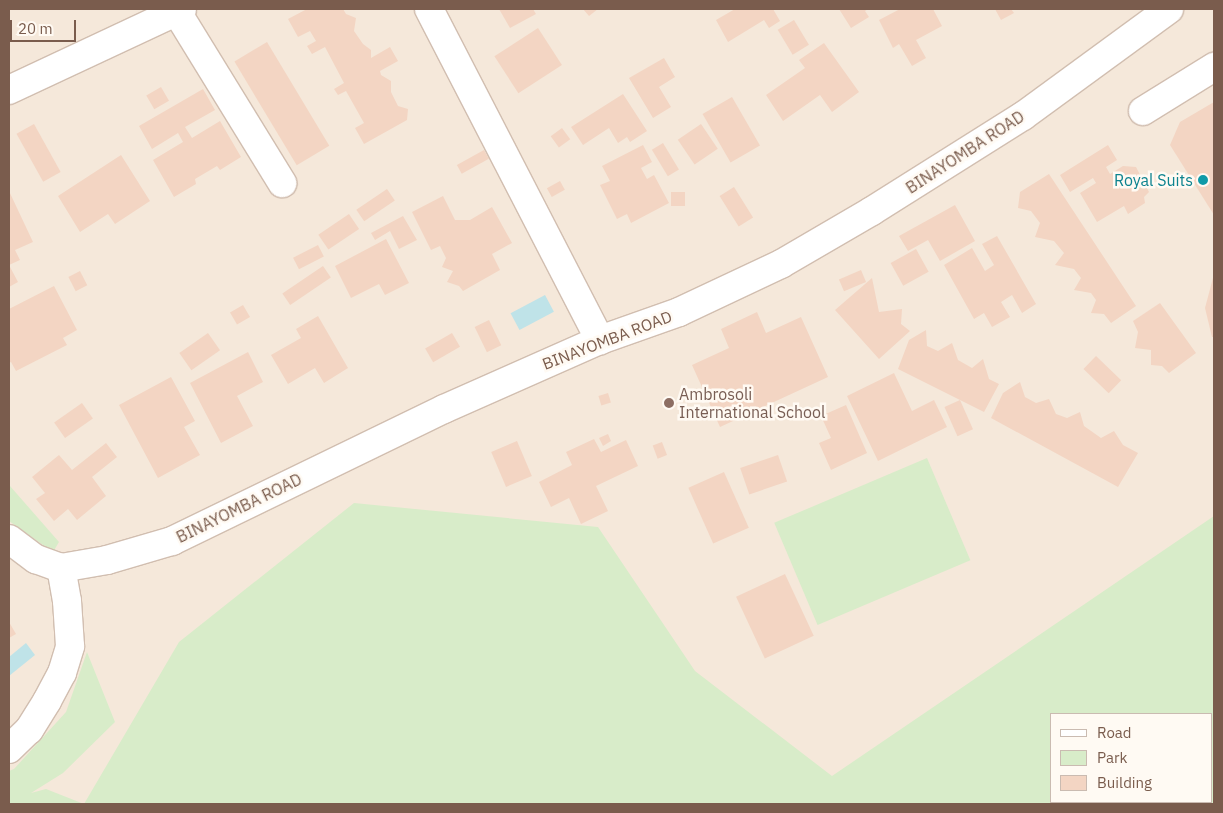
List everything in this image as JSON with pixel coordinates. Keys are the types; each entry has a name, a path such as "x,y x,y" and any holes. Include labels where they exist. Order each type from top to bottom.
{"street":[{"path":"429,9 600,340"},
{"path":"9,90 180,10 282,183"},
{"name":"BINAYOMBA ROAD","path":"9,539 36,559 61,568 107,560 172,541 444,408 600,340 679,312 781,264 872,210 1023,116 1165,10"},
{"path":"1142,111 1214,67"},
{"path":"9,749 29,730 47,701 62,672 70,646 67,601 61,568"}],"shaded area":[{"path":"9,9 1214,9 1214,804 9,804"}],"green space":[{"path":"927,458 970,560 818,625 774,523"},
{"path":"10,486 59,542 53,552 9,521"},
{"path":"354,503 598,527 695,671 832,776 1214,516 1214,804 84,804 179,642"},
{"path":"87,652 115,722 63,773 31,793 46,789 84,804 9,804 9,771 14,769 66,712"}],"water":[{"path":"545,295 554,312 519,330 511,313"},
{"path":"26,643 35,655 9,676 9,657"}],"building":[{"path":"307,9 343,9 346,14 356,18 354,31 363,44 371,50 371,58 390,47 398,61 380,71 381,75 391,81 391,92 398,106 408,109 407,120 364,144 355,128 364,123 346,91 338,95 334,89 344,83 325,47 312,54 307,46 316,41 310,31 298,37 288,19"},
{"path":"499,9 533,9 536,14 510,28"},
{"path":"583,9 598,9 589,16"},
{"path":"735,9 773,9 780,21 769,28 764,20 728,42 716,20"},
{"path":"839,9 868,9 865,11 869,17 851,28"},
{"path":"900,9 933,9 942,26 916,40 926,58 912,66 899,44 893,48 879,20"},
{"path":"995,9 1011,9 1014,13 1001,20"},
{"path":"794,20 809,45 793,55 778,30"},
{"path":"538,28 562,65 518,93 494,56"},
{"path":"267,42 329,146 297,165 234,62"},
{"path":"824,43 859,92 832,112 820,95 783,121 766,95 805,68 799,60"},
{"path":"664,58 675,77 659,87 671,107 653,118 629,78"},
{"path":"161,87 169,101 154,109 146,96"},
{"path":"203,89 215,110 185,127 192,138 220,121 241,157 220,170 217,166 195,179 196,184 174,197 153,160 183,142 178,133 152,149 139,126"},
{"path":"623,94 647,131 630,142 627,137 618,143 609,128 583,145 571,127"},
{"path":"732,97 760,145 731,162 703,114"},
{"name":"Royal Suits","path":"1214,102 1214,215 1170,145 1180,122"},
{"path":"34,124 61,172 43,182 17,134"},
{"path":"701,124 718,149 695,165 678,140"},
{"path":"562,128 570,139 559,148 551,136"},
{"path":"663,143 679,170 668,176 652,150"},
{"path":"643,145 652,162 641,168 647,179 654,175 669,203 631,223 627,214 617,219 600,185 610,181 602,166"},
{"path":"1108,145 1117,160 1106,167 1110,174 1123,166 1136,167 1149,192 1144,197 1145,203 1128,214 1124,206 1097,222 1080,193 1096,183 1093,178 1070,192 1060,175"},
{"path":"484,150 489,159 462,174 457,165"},
{"path":"121,155 150,201 115,224 108,214 80,232 58,196"},
{"path":"1049,174 1136,306 1111,323 1104,314 1091,313 1096,300 1091,293 1074,290 1081,278 1074,269 1055,265 1064,253 1054,241 1035,237 1040,223 1031,211 1018,208 1020,192"},
{"path":"560,181 565,190 552,197 547,188"},
{"path":"734,187 753,218 739,227 720,196"},
{"path":"387,189 395,201 364,221 356,210"},
{"path":"9,191 33,242 15,250 20,260 9,265"},
{"path":"671,192 685,192 685,206 671,206"},
{"path":"443,196 455,220 470,220 492,207 512,243 492,254 500,270 463,291 459,286 447,282 453,271 442,267 446,258 440,246 431,250 412,212"},
{"path":"955,205 975,241 940,261 928,240 908,251 899,236"},
{"path":"349,214 359,229 328,250 318,235"},
{"path":"403,216 417,240 399,249 390,231 375,240 371,233"},
{"path":"997,236 1036,304 1022,313 1012,295 1001,302 1010,317 992,327 984,313 974,319 944,265 972,248 985,271 994,265 982,244"},
{"path":"386,239 409,283 385,295 379,284 351,298 335,266"},
{"path":"318,245 324,257 299,269 293,258"},
{"path":"916,249 929,272 903,286 891,263"},
{"path":"9,265 18,282 9,287"},
{"path":"323,266 331,278 290,305 282,293"},
{"path":"861,270 866,282 844,291 839,279"},
{"path":"80,271 87,285 76,291 68,277"},
{"path":"1214,274 1214,337 1212,337 1205,308"},
{"path":"872,278 879,312 902,309 901,324 910,331 879,359 835,310"},
{"path":"54,286 77,330 63,338 67,345 16,371 11,362 9,363 9,309"},
{"path":"1160,303 1196,353 1169,373 1162,366 1151,365 1151,350 1135,348 1138,332 1133,321"},
{"path":"243,305 250,317 237,325 230,312"},
{"path":"757,312 766,333 801,317 828,377 720,427 692,365 729,348 721,329"},
{"path":"318,316 348,368 324,383 315,368 288,384 271,355 301,338 296,329"},
{"path":"489,320 501,345 487,352 475,327"},
{"path":"926,330 927,346 938,351 952,343 958,360 972,368 983,359 989,379 999,384 984,412 898,369 909,340"},
{"path":"208,333 220,350 191,370 179,353"},
{"path":"452,333 460,347 433,362 425,348"},
{"path":"248,352 263,382 237,396 253,426 221,443 190,383"},
{"path":"1096,356 1121,380 1109,393 1083,369"},
{"path":"894,373 912,411 934,400 947,427 878,461 847,396"},
{"path":"171,377 195,421 184,427 200,455 158,478 119,405"},
{"path":"1020,382 1025,397 1036,403 1049,399 1056,414 1067,418 1080,412 1084,426 1101,438 1114,431 1123,445 1138,453 1118,487 991,418 1003,393"},
{"path":"608,393 611,403 601,405 598,396"},
{"path":"960,400 973,429 957,436 944,407"},
{"path":"82,403 93,419 65,438 54,423"},
{"path":"846,405 867,453 831,470 819,443 831,438 821,416"},
{"path":"608,434 611,441 603,446 599,438"},
{"path":"594,439 601,452 626,440 638,466 596,486 608,511 581,524 569,498 551,507 539,482 572,465 566,452"},
{"path":"517,441 532,476 506,487 491,452"},
{"path":"662,442 667,455 658,459 653,446"},
{"path":"106,443 117,457 92,477 106,496 77,520 68,509 54,521 36,499 45,493 32,477 59,455 72,470"},
{"path":"778,455 787,481 749,494 740,468"},
{"path":"724,472 749,528 713,544 688,488"},
{"path":"785,574 814,636 765,658 736,597"},
{"path":"9,622 16,634 9,638"}],"place":[{"name":"Royal Suits","path":"1203,180"},
{"name":"Ambrosoli International School","path":"669,403"}]}
